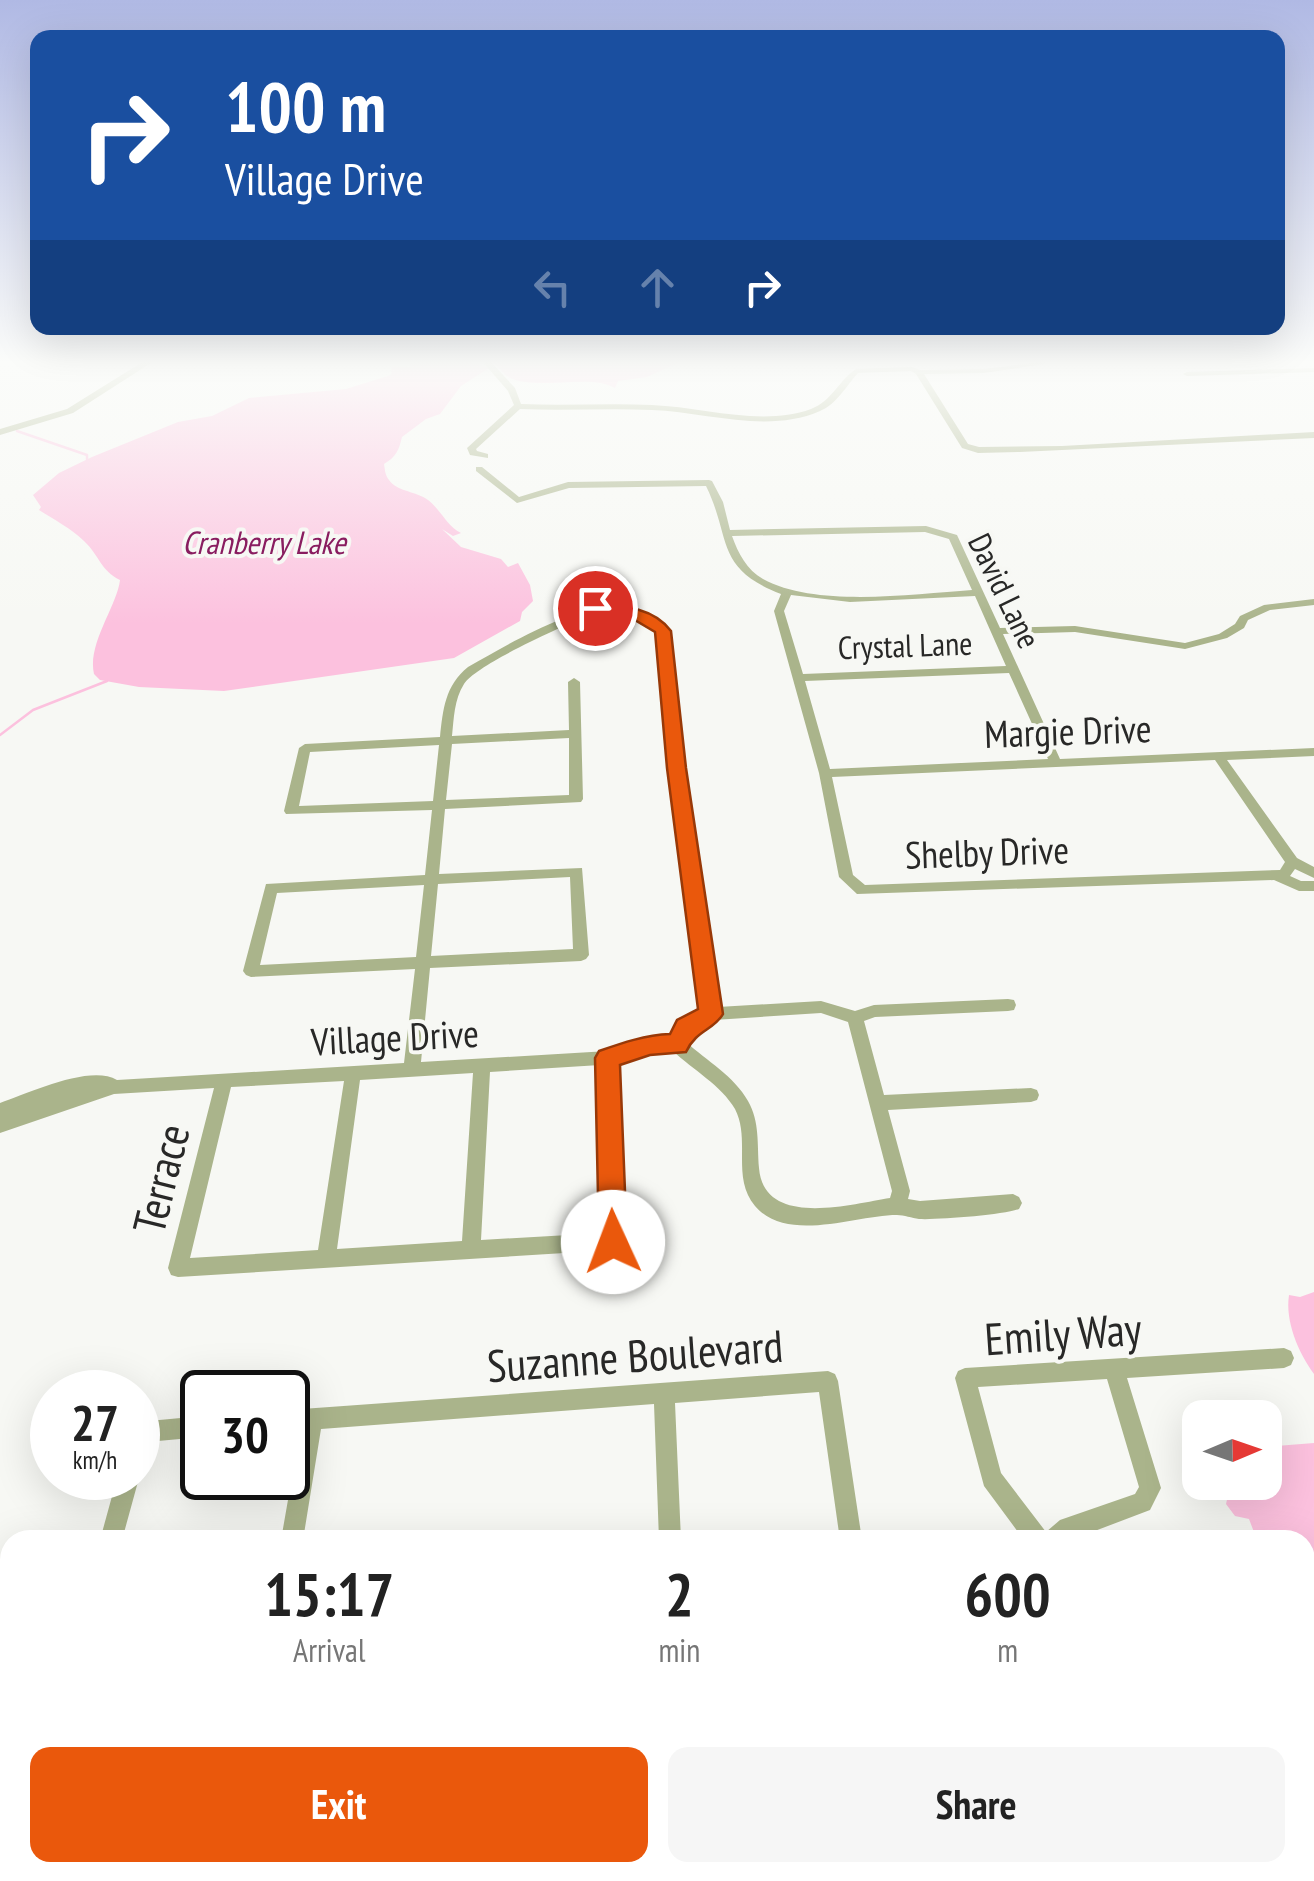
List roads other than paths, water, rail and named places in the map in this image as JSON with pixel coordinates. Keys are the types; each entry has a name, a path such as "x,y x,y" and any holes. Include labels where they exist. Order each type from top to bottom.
{"street":[{"path":"471,449 485,456"},
{"path":"974,449 1083,449"},
{"path":"479,469 517,500 568,485 707,482 737,560 749,574 787,593 831,598 978,593"},
{"name":"David Lane","path":"729,533 943,531 954,540 999,631 1056,763"},
{"name":"Shelby Drive","path":"787,593 779,611 825,773 846,877 862,890 1279,877 1299,886 1314,886"},
{"path":"999,631 1075,629 1185,646 1223,636 1240,626 1244,618 1268,606 1314,602"},
{"path":"412,1069 450,699 466,672 588,611 609,607 632,612 663,631 676,768 711,1014"},
{"name":"Crystal Lane","path":"797,678 1015,668"},
{"path":"574,682 576,799 291,812 305,748 574,734"},
{"name":"Margie Drive","path":"825,773 1314,752"},
{"path":"1218,756 1292,862 1314,873"},
{"path":"1279,877 1289,871 1292,862"},
{"path":"577,872 581,955 251,971 271,888 431,879 577,872"},
{"path":"1008,1005 874,1011 855,1018 821,1008 711,1014 686,1028 677,1044 729,1088 746,1115 755,1191 769,1209 790,1218 898,1206 920,1210 1013,1203"},
{"path":"855,1018 900,1191 898,1206"},
{"name":"Village Drive","path":"0,1125 114,1087 608,1058 650,1045 677,1044"},
{"path":"353,1072 326,1259 613,1242 608,1058"},
{"path":"471,1250 482,1065"},
{"name":"Terrace","path":"224,1080 178,1268 326,1259"},
{"name":"Village Drive","path":"0,1110 86,1082 108,1082 114,1087"},
{"path":"880,1104 1031,1095"},
{"name":"Emily Way","path":"1031,1530 992,1478 966,1378 1284,1358"},
{"path":"1066,1530 1142,1502 1150,1488 1114,1370"},
{"name":"Suzanne Boulevard","path":"312,1420 828,1381 850,1530"},
{"path":"664,1394 670,1530"},
{"path":"294,1530 312,1420"},
{"path":"114,1530 122,1500"}],"water":[{"name":"Cranberry Lake","path":"112,449 398,449 384,464 392,484 435,506 461,533 453,536 442,529 461,547 501,559 508,567 518,563 530,585 533,601 522,612 520,621 454,658 224,691 139,687 100,680 94,674 95,650 120,580 108,572 79,536 39,510 33,495 59,473"},
{"path":"1314,1292 1314,1374 1294,1336 1288,1305 1289,1295 1300,1297"},
{"path":"1314,1443 1314,1530 1253,1530 1249,1519 1235,1516 1227,1500 1282,1500 1282,1446"}],"waterway":[{"path":"69,449 87,455 87,459"},
{"path":"0,735 33,710 107,681"}]}
